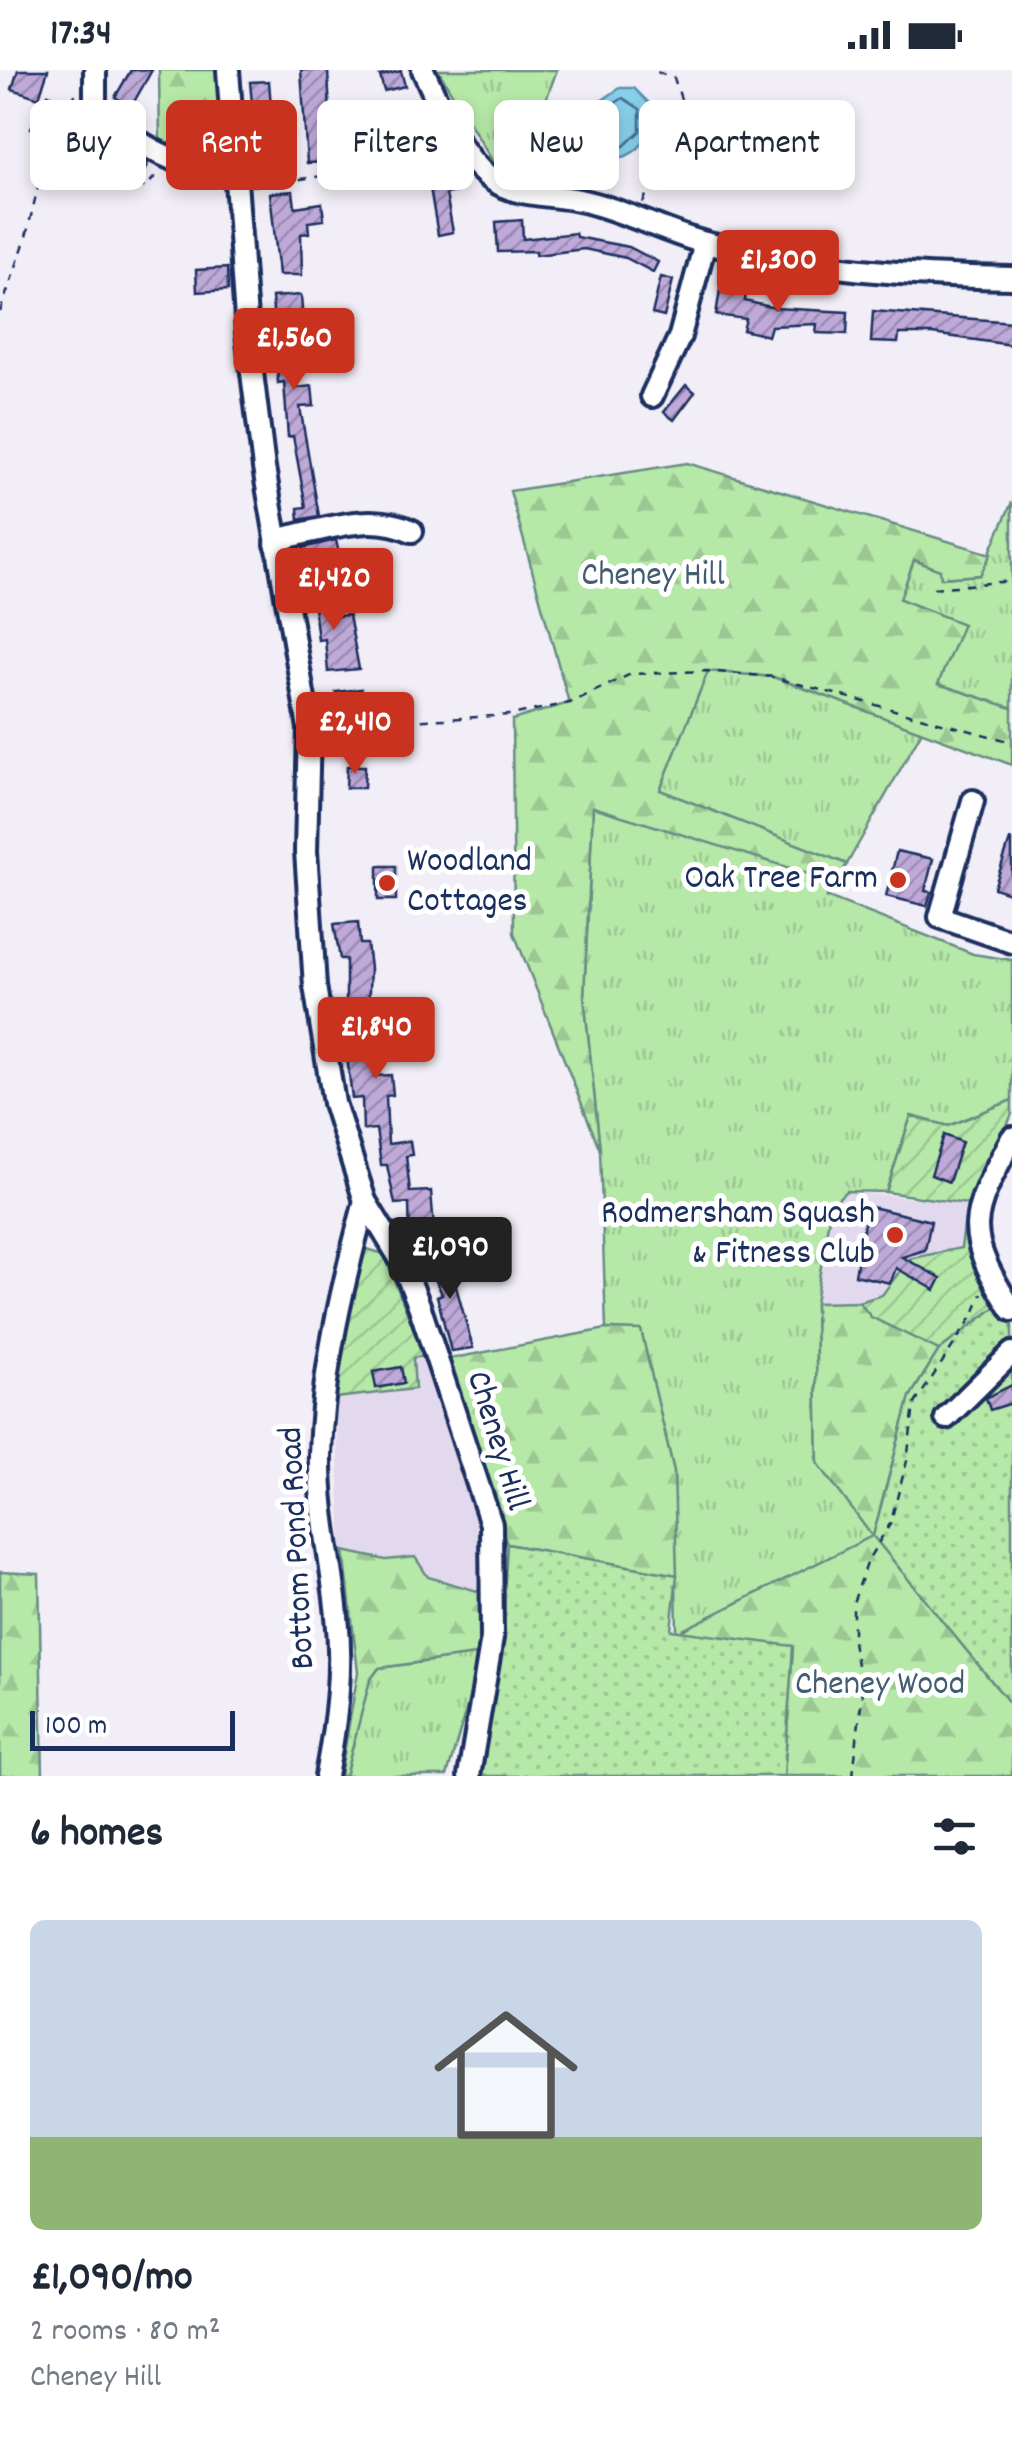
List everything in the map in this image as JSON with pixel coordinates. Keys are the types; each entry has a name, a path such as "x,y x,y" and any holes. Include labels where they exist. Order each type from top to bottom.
{"street":[{"name":"Cheney Hill","path":"228,70 230,100"},
{"path":"423,70 439,100"},
{"path":"88,76 95,110 140,145 166,157"},
{"path":"474,162 495,183 538,196 580,200 705,242 846,272 1012,278"},
{"name":"Cheney Hill","path":"236,190 247,332 276,544 309,728 306,851 315,986 334,1102 366,1201 407,1275 491,1524 492,1638 469,1776"},
{"path":"652,396 680,336 705,242"},
{"path":"276,544 288,537 374,520 392,521 412,530"},
{"path":"973,800 940,918 1012,942"},
{"path":"1012,1138 981,1197 974,1227 980,1255 1012,1310"},
{"name":"Bottom Pond Road","path":"326,1776 339,1694 338,1618 320,1458 327,1378 345,1277 366,1201"},
{"path":"946,1418 1012,1353"}],"path":[{"path":"636,220 682,105 674,78 651,70"},
{"path":"73,100 88,76"},
{"path":"146,187 166,166"},
{"path":"0,312 25,242 36,190"},
{"path":"933,588 1012,582"},
{"path":"309,728 511,714 570,703 631,674 708,670 774,677 1012,742"},
{"path":"853,1776 862,1696 853,1640 853,1602 868,1558 890,1524 906,1461 914,1405 974,1314"}],"shaded area":[{"path":"846,1191 967,1204 961,1249 909,1259 882,1295 859,1302 815,1303 831,1205"},
{"path":"424,1356 445,1398 483,1520 488,1594 449,1581 344,1589 335,1398 414,1389 413,1357"}],"green space":[{"path":"159,70 221,70 223,100 166,100 166,147 160,145"},
{"path":"438,70 557,70 546,100 494,100 494,164 474,130 474,100 456,100"},
{"name":"Cheney Hill","path":"687,463 991,554 980,575 941,578 940,570 914,560 900,599 963,624 938,684 1012,708 1012,765 774,677 708,671 660,790 847,864 827,897 826,879 593,807 584,996 600,1150 514,933 512,720 569,703 510,491"},
{"path":"1012,502 1012,708 938,684 899,599 914,560 941,570 941,578 980,575"},
{"path":"708,671 773,677 922,731 847,864 660,790"},
{"path":"593,806 827,879 828,897 973,954 1012,960 1012,1100 949,1126 911,1116 886,1192 846,1191 831,1205 815,1303 818,1463 873,1536 677,1633 674,1472 641,1331 606,1329 600,1150 584,996"},
{"path":"1012,1100 1012,1114 975,1202 971,1253 998,1305 939,1350 871,1317 859,1302 882,1295 909,1259 961,1248 967,1204 886,1192 911,1116 949,1126"},
{"path":"367,1249 384,1254 424,1356 413,1358 415,1389 335,1398 359,1256"},
{"name":"Cheney Wood","path":"859,1302 872,1317 939,1350 910,1397 873,1536 1012,1706 1012,1776 784,1776 793,1646 677,1633 872,1536 818,1463 815,1303"},
{"path":"998,1305 1012,1324 1012,1706 873,1536 910,1397 939,1350"},
{"path":"606,1329 641,1330 674,1472 677,1575 507,1544 443,1360"},
{"path":"507,1544 677,1575 671,1630 793,1646 784,1776 475,1776 502,1628"},
{"path":"344,1551 386,1560 415,1557 428,1577 488,1594 482,1654 379,1668 370,1680 345,1776 340,1776 358,1672"},
{"path":"0,1572 39,1574 43,1776 0,1776"},
{"path":"482,1654 447,1776 345,1776 370,1680 379,1668"}],"water":[{"path":"620,88 634,88 646,100 639,100 639,147 631,154 619,158 619,100 602,100"}],"building":[{"path":"18,70 48,70 39,98 12,89"},
{"path":"131,70 152,70 135,100 115,97"},
{"path":"301,70 328,70 329,100 317,100 317,163 307,163"},
{"path":"401,71 405,86 384,91 380,76"},
{"path":"269,81 270,100 252,100 250,82"},
{"path":"430,190 456,190 446,194 453,232 438,235"},
{"path":"293,191 295,207 322,203 324,220 308,222 309,233 301,234 302,275 279,275 270,193"},
{"path":"522,220 523,239 575,233 576,237 629,247 658,262 653,272 626,258 584,249 536,255 536,251 498,252 496,222"},
{"path":"227,268 228,290 197,292 196,270"},
{"path":"661,277 673,280 664,317 652,314"},
{"path":"720,289 746,292 745,301 775,308 848,312 847,334 816,333 817,324 771,326 768,336 743,330 746,319 716,315"},
{"path":"301,295 303,324 290,325 297,388 312,386 314,406 300,407 319,516 299,520 298,508 306,507 293,436 288,437 284,382 278,383 272,297"},
{"path":"873,311 1012,322 1012,345 932,334 899,334 898,343 871,342"},
{"path":"686,385 695,392 674,420 664,412"},
{"path":"336,540 340,558 307,566 303,548"},
{"path":"333,588 336,616 349,615 359,669 328,672 325,639 318,640 312,590"},
{"path":"361,689 364,720 340,723 336,692"},
{"path":"347,766 365,766 364,788 346,788"},
{"path":"1012,841 1012,894 994,888"},
{"name":"Oak Tree Farm","path":"897,851 933,859 925,891 931,892 927,906 886,896"},
{"name":"Woodland Cottages","path":"378,866 396,866 396,900 378,900"},
{"path":"358,922 360,944 367,944 370,968 368,1012 374,1076 391,1075 393,1095 386,1096 388,1144 410,1141 412,1155 406,1156 410,1192 431,1191 435,1241 410,1241 409,1203 395,1204 387,1165 381,1165 376,1129 363,1130 362,1098 352,1099 346,1048 346,959 340,959 334,924"},
{"path":"944,1135 962,1142 949,1182 931,1175"},
{"name":"Rodmersham Squash & Fitness Club","path":"867,1206 931,1221 925,1250 902,1257 941,1278 935,1290 896,1268 890,1283 855,1275"},
{"path":"448,1251 459,1277 454,1279 473,1348 451,1351 437,1296 442,1294 426,1260"},
{"path":"401,1367 404,1383 376,1388 373,1372"},
{"path":"1012,1385 1012,1403 990,1410 986,1398"}],"place":[{"name":"Oak Tree Farm","path":"898,880"},
{"name":"Woodland Cottages","path":"387,883"},
{"name":"Rodmersham Squash & Fitness Club","path":"895,1235"}]}
